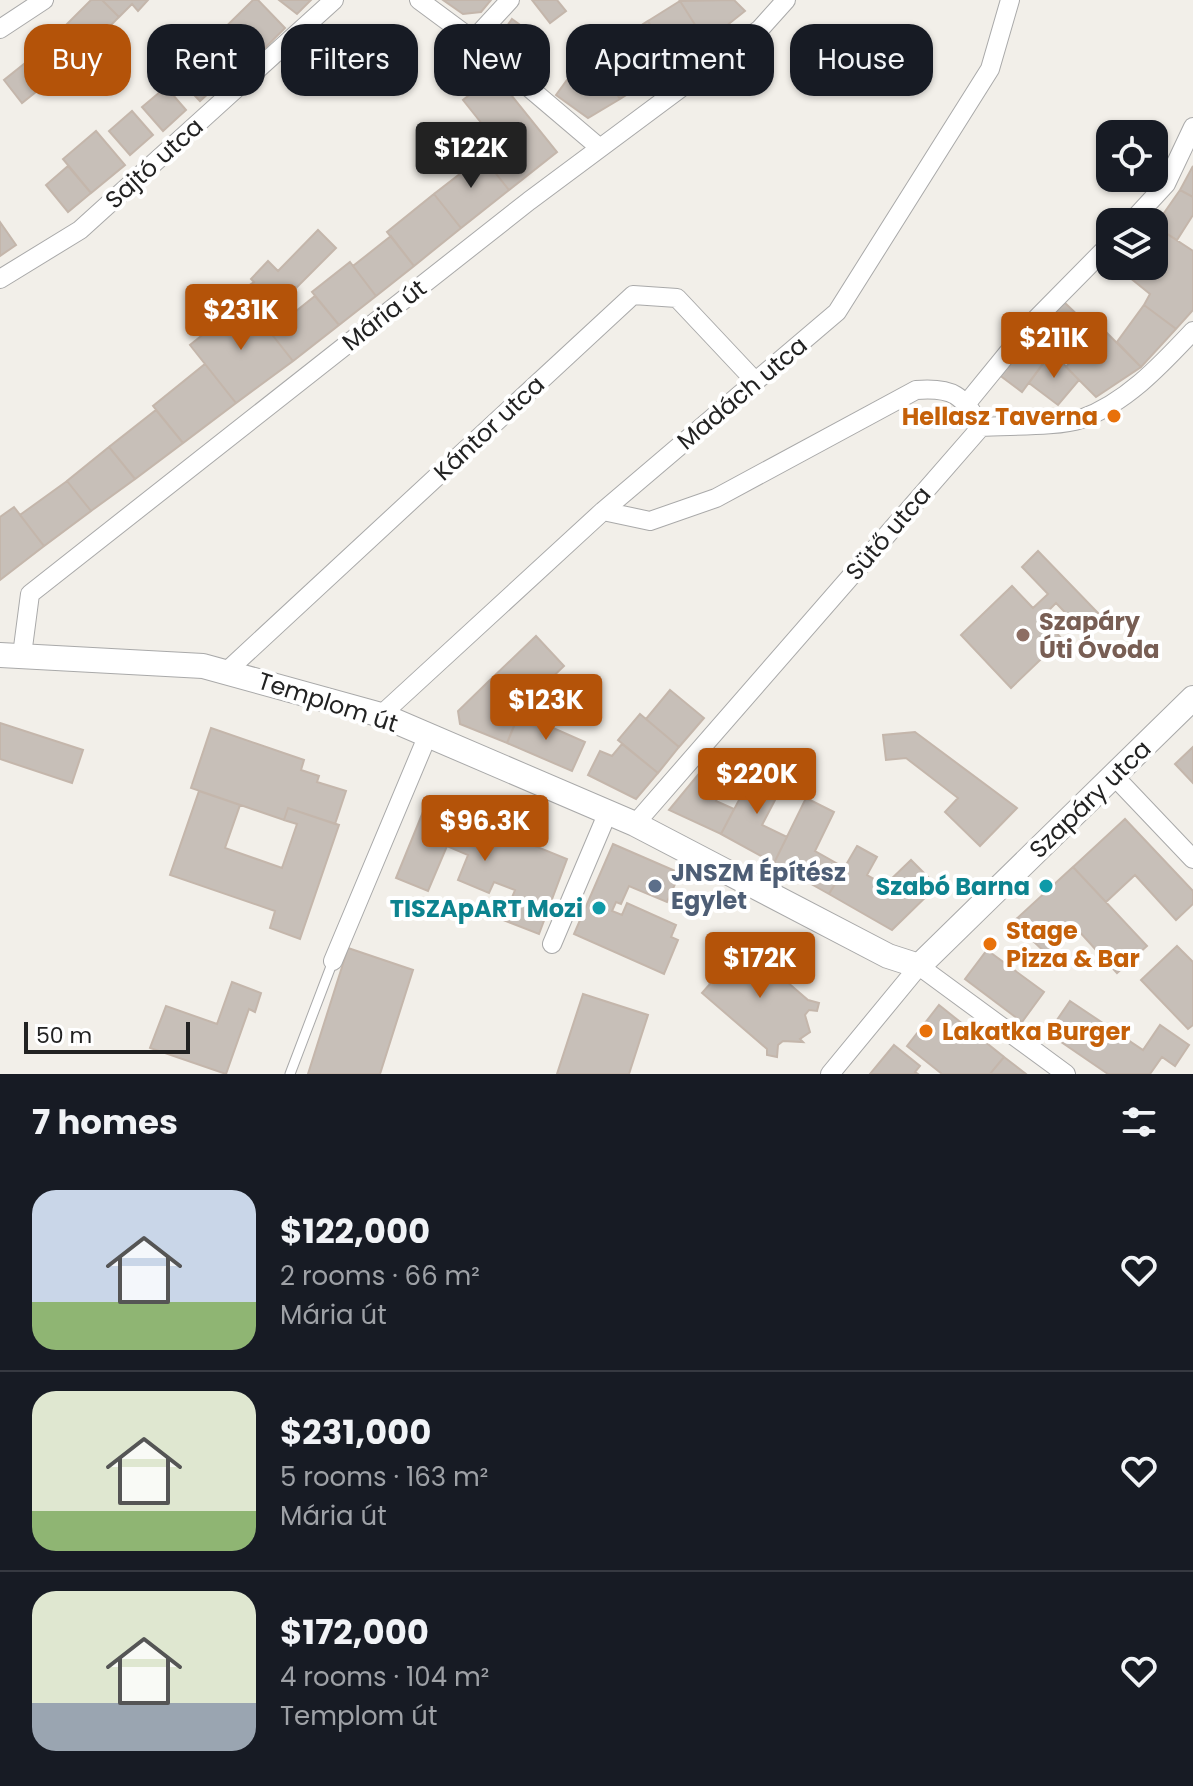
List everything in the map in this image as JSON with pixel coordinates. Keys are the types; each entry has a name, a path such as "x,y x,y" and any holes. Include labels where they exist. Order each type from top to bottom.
{"street":[{"path":"0,29 44,0"},
{"name":"Sajtó utca","path":"0,279 80,230 334,0"},
{"path":"419,0 451,24"},
{"path":"488,24 510,0"},
{"name":"Mária út","path":"11,655 30,594 600,148 760,29 786,0"},
{"name":"Madách utca","path":"381,715 603,511 837,312 990,69 1010,0"},
{"path":"539,96 600,148"},
{"path":"1144,208 1166,184 1193,127"},
{"path":"967,403 1033,322 1096,258"},
{"name":"Kántor utca","path":"228,670 633,295 677,298 756,382"},
{"path":"603,511 650,521 716,498 916,390 942,388 967,403 981,427 1080,420 1127,394 1159,367 1193,331"},
{"name":"Sütő utca","path":"635,824 981,427"},
{"name":"Templom út","path":"11,655 228,670 381,715 635,824 888,956 919,966"},
{"name":"Szapáry utca","path":"919,966 1193,698"},
{"path":"333,961 427,737"},
{"path":"1114,776 1193,859"},
{"path":"552,944 608,812"},
{"path":"830,1074 919,966 1066,1074"}],"lane":[{"path":"290,1074 333,961"}],"building":[{"path":"91,0 102,0 119,17 112,24 67,24"},
{"path":"102,0 148,0 138,11 132,4 119,17"},
{"path":"253,0 258,0 281,24 281,32 265,48 265,24 229,24"},
{"path":"279,0 311,0 297,14"},
{"path":"443,0 491,0 481,12 463,14"},
{"path":"532,0 557,0 566,11 550,23"},
{"path":"734,0 745,11 729,24 695,24 680,1"},
{"path":"680,1 695,24 650,24 648,21"},
{"path":"24,64 24,96 31,96 22,103 4,80"},
{"path":"566,81 566,96 618,96 620,99 588,118 556,95"},
{"path":"155,96 174,96 186,110 163,131 142,107"},
{"path":"468,96 512,96 557,152 509,190 482,156 498,144 463,100"},
{"path":"132,111 153,135 130,155 109,131"},
{"path":"96,131 125,165 91,193 63,159"},
{"path":"478,151 509,190 461,228 434,194 461,173 457,168"},
{"path":"68,166 91,193 68,212 46,185"},
{"path":"1193,166 1193,197 1180,190"},
{"path":"1180,190 1193,197 1193,215 1177,240 1168,234 1168,208"},
{"path":"434,194 461,228 414,266 387,232"},
{"path":"0,222 16,245 0,256"},
{"path":"318,230 336,248 278,306 273,301 255,314 239,292 254,282 251,279 268,261 278,271"},
{"path":"1168,235 1193,251 1193,310 1176,329 1144,305 1150,294 1133,280 1168,280"},
{"path":"391,236 414,266 376,296 353,266"},
{"path":"350,262 376,296 339,325 312,292"},
{"path":"315,296 339,325 293,361 270,332"},
{"path":"245,301 293,361 236,403 190,345"},
{"path":"1064,302 1088,325 1061,351 1051,342 1059,333 1046,320"},
{"path":"1144,305 1176,329 1141,367 1117,342"},
{"path":"1101,327 1141,367 1096,397 1066,367"},
{"path":"1020,345 1044,362 1022,392 998,374"},
{"path":"1052,352 1079,380 1058,405 1029,383"},
{"path":"205,364 236,403 183,443 153,406"},
{"path":"156,410 183,443 135,479 109,447"},
{"path":"109,447 135,479 91,511 67,481"},
{"path":"67,481 91,511 44,546 20,515"},
{"path":"14,507 44,546 0,580 0,517"},
{"path":"1038,551 1098,613 1081,629 1056,603 1042,617 1062,639 1011,688 961,635 1012,586 1033,608 1048,594 1022,567"},
{"path":"536,636 564,666 518,710 490,680"},
{"path":"490,680 513,704 505,712 518,717 507,743 460,724 458,711"},
{"path":"670,690 704,718 679,747 646,719"},
{"path":"519,713 585,742 572,771 507,743"},
{"path":"640,714 679,747 658,773 618,740"},
{"path":"0,723 83,750 72,783 0,759"},
{"path":"211,728 304,760 301,770 319,776 317,782 346,791 335,824 288,808 284,820 191,788"},
{"path":"915,732 1017,808 980,846 945,812 958,798 906,758 886,760 883,735"},
{"path":"622,744 658,773 636,799 588,775 600,751 612,756"},
{"path":"1193,747 1193,783 1175,764"},
{"path":"716,753 739,772 716,801 734,809 721,834 669,810"},
{"path":"757,766 785,781 762,825 787,837 774,863 721,834"},
{"path":"199,791 240,805 225,848 282,868 297,824 284,820 288,808 339,825 300,939 270,928 275,911 170,875"},
{"path":"806,798 834,812 815,851 845,868 829,894 774,863"},
{"path":"427,802 567,859 539,934 503,920 515,890 494,882 489,893 458,880 468,855 447,846 428,891 396,878"},
{"path":"1125,819 1193,891 1193,904 1176,920 1135,875 1106,902 1073,867"},
{"name":"TISZApART Mozi","path":"613,844 680,873 667,902 629,886 621,904 616,902 612,911 622,915 627,903 676,925 671,937 678,940 664,974 574,934"},
{"path":"857,846 877,857 867,875 885,885 911,860 937,886 892,930 829,894"},
{"path":"1073,867 1147,946 1117,973 1077,929 1049,956 1013,922"},
{"path":"742,943 808,1000 819,1003 817,1011 809,1010 805,1015 810,1032 800,1039 803,1042 783,1041 778,1045 777,1057 767,1055 767,1049 702,993 710,984 707,978 712,978 729,952 734,955"},
{"path":"1177,946 1193,962 1193,1025 1188,1029 1141,980"},
{"path":"348,948 413,970 380,1074 308,1074"},
{"path":"987,950 1044,992 1022,1022 965,979"},
{"path":"232,982 261,993 255,1012 249,1009 226,1074 150,1048 166,1006 217,1024"},
{"path":"583,994 648,1015 629,1074 557,1074"},
{"path":"1070,1001 1143,1050 1160,1025 1189,1045 1175,1066 1162,1057 1150,1074 1108,1074 1048,1033"},
{"path":"939,1005 1004,1057 990,1074 942,1074 907,1046"},
{"path":"894,1045 920,1066 915,1072 918,1074 870,1074"},
{"path":"1004,1057 1026,1074 990,1074"}],"place":[{"name":"Hellasz Taverna","path":"1114,416"},
{"name":"Szapáry Úti Óvoda","path":"1023,635"},
{"name":"JNSZM Építész Egylet","path":"655,886"},
{"name":"Szabó Barna","path":"1046,886"},
{"name":"TISZApART Mozi","path":"599,908"},
{"name":"Stage Pizza & Bar","path":"990,944"},
{"name":"Lakatka Burger","path":"926,1031"}]}
